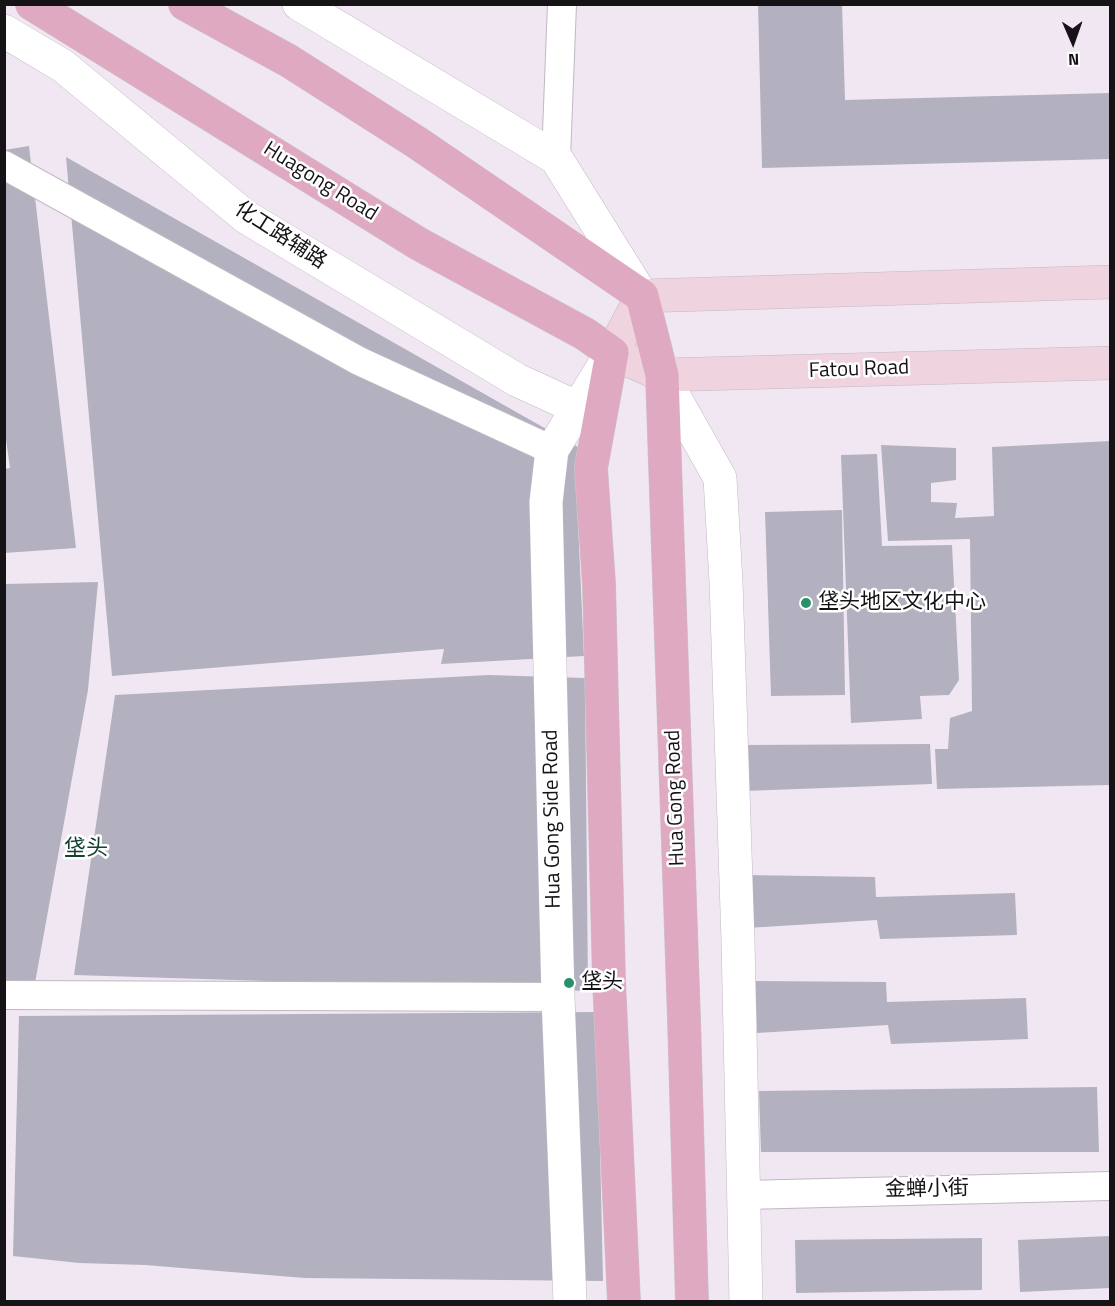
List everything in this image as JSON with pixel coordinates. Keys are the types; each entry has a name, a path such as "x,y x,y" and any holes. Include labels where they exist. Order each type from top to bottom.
{"main road":[{"name":"Huagong Road","path":"32,4 419,244 585,334 612,353"},
{"path":"185,4 308,73 416,142 642,296 1110,282"},
{"path":"624,1302 609,981 599,584 591,468 612,353 642,296"},
{"name":"Hua Gong Road","path":"642,296 662,375 692,1302"},
{"name":"Fatou Road","path":"612,353 662,375 1110,363"}],"street":[{"path":"299,4 556,158 642,296"},
{"path":"556,158 562,4"},
{"name":"化工路辅路","path":"4,31 63,66 246,217 517,380 578,408"},
{"path":"4,165 358,361 552,450"},
{"name":"Hua Gong Side Road","path":"570,1302 558,997 546,502 552,450 612,353"},
{"path":"662,375 720,478 726,582 738,941 746,1302"},
{"path":"4,995 558,997"},
{"name":"金蝉小街","path":"744,1195 1110,1186"}],"building":[{"path":"758,4 842,4 845,100 1110,93 1110,159 762,168"},
{"path":"29,146 76,548 4,553 4,469 10,468 4,425 4,150"},
{"path":"66,157 578,447 577,501 584,656 441,664 444,649 112,676"},
{"path":"1110,441 1110,785 937,789 935,749 948,749 950,718 972,711 970,539 888,541 881,445 956,448 956,480 931,483 931,502 957,503 955,518 994,516 992,447"},
{"path":"877,454 882,546 952,545 959,680 949,695 920,696 922,719 851,723 841,455"},
{"name":"垡头地区文化中心","path":"842,510 845,695 771,696 765,512"},
{"path":"98,582 88,690 35,983 4,983 4,584"},
{"path":"489,675 585,678 588,991 74,975 115,695"},
{"path":"930,744 932,784 745,791 744,745"},
{"path":"744,875 875,877 876,897 1015,893 1017,935 880,939 877,920 747,928"},
{"path":"755,981 886,982 887,1002 1026,998 1028,1039 891,1044 888,1025 757,1033"},
{"path":"597,1012 603,1281 305,1278 145,1265 79,1263 13,1256 19,1016"},
{"path":"1097,1087 1099,1152 761,1152 759,1091"},
{"path":"1110,1236 1110,1288 1020,1292 1018,1240"},
{"path":"982,1238 982,1290 796,1293 795,1240"}],"place":[{"name":"垡头地区文化中心","path":"806,603"},
{"name":"垡头","path":"569,983"}],"district":[{"name":"垡头","path":"86,850"}]}
